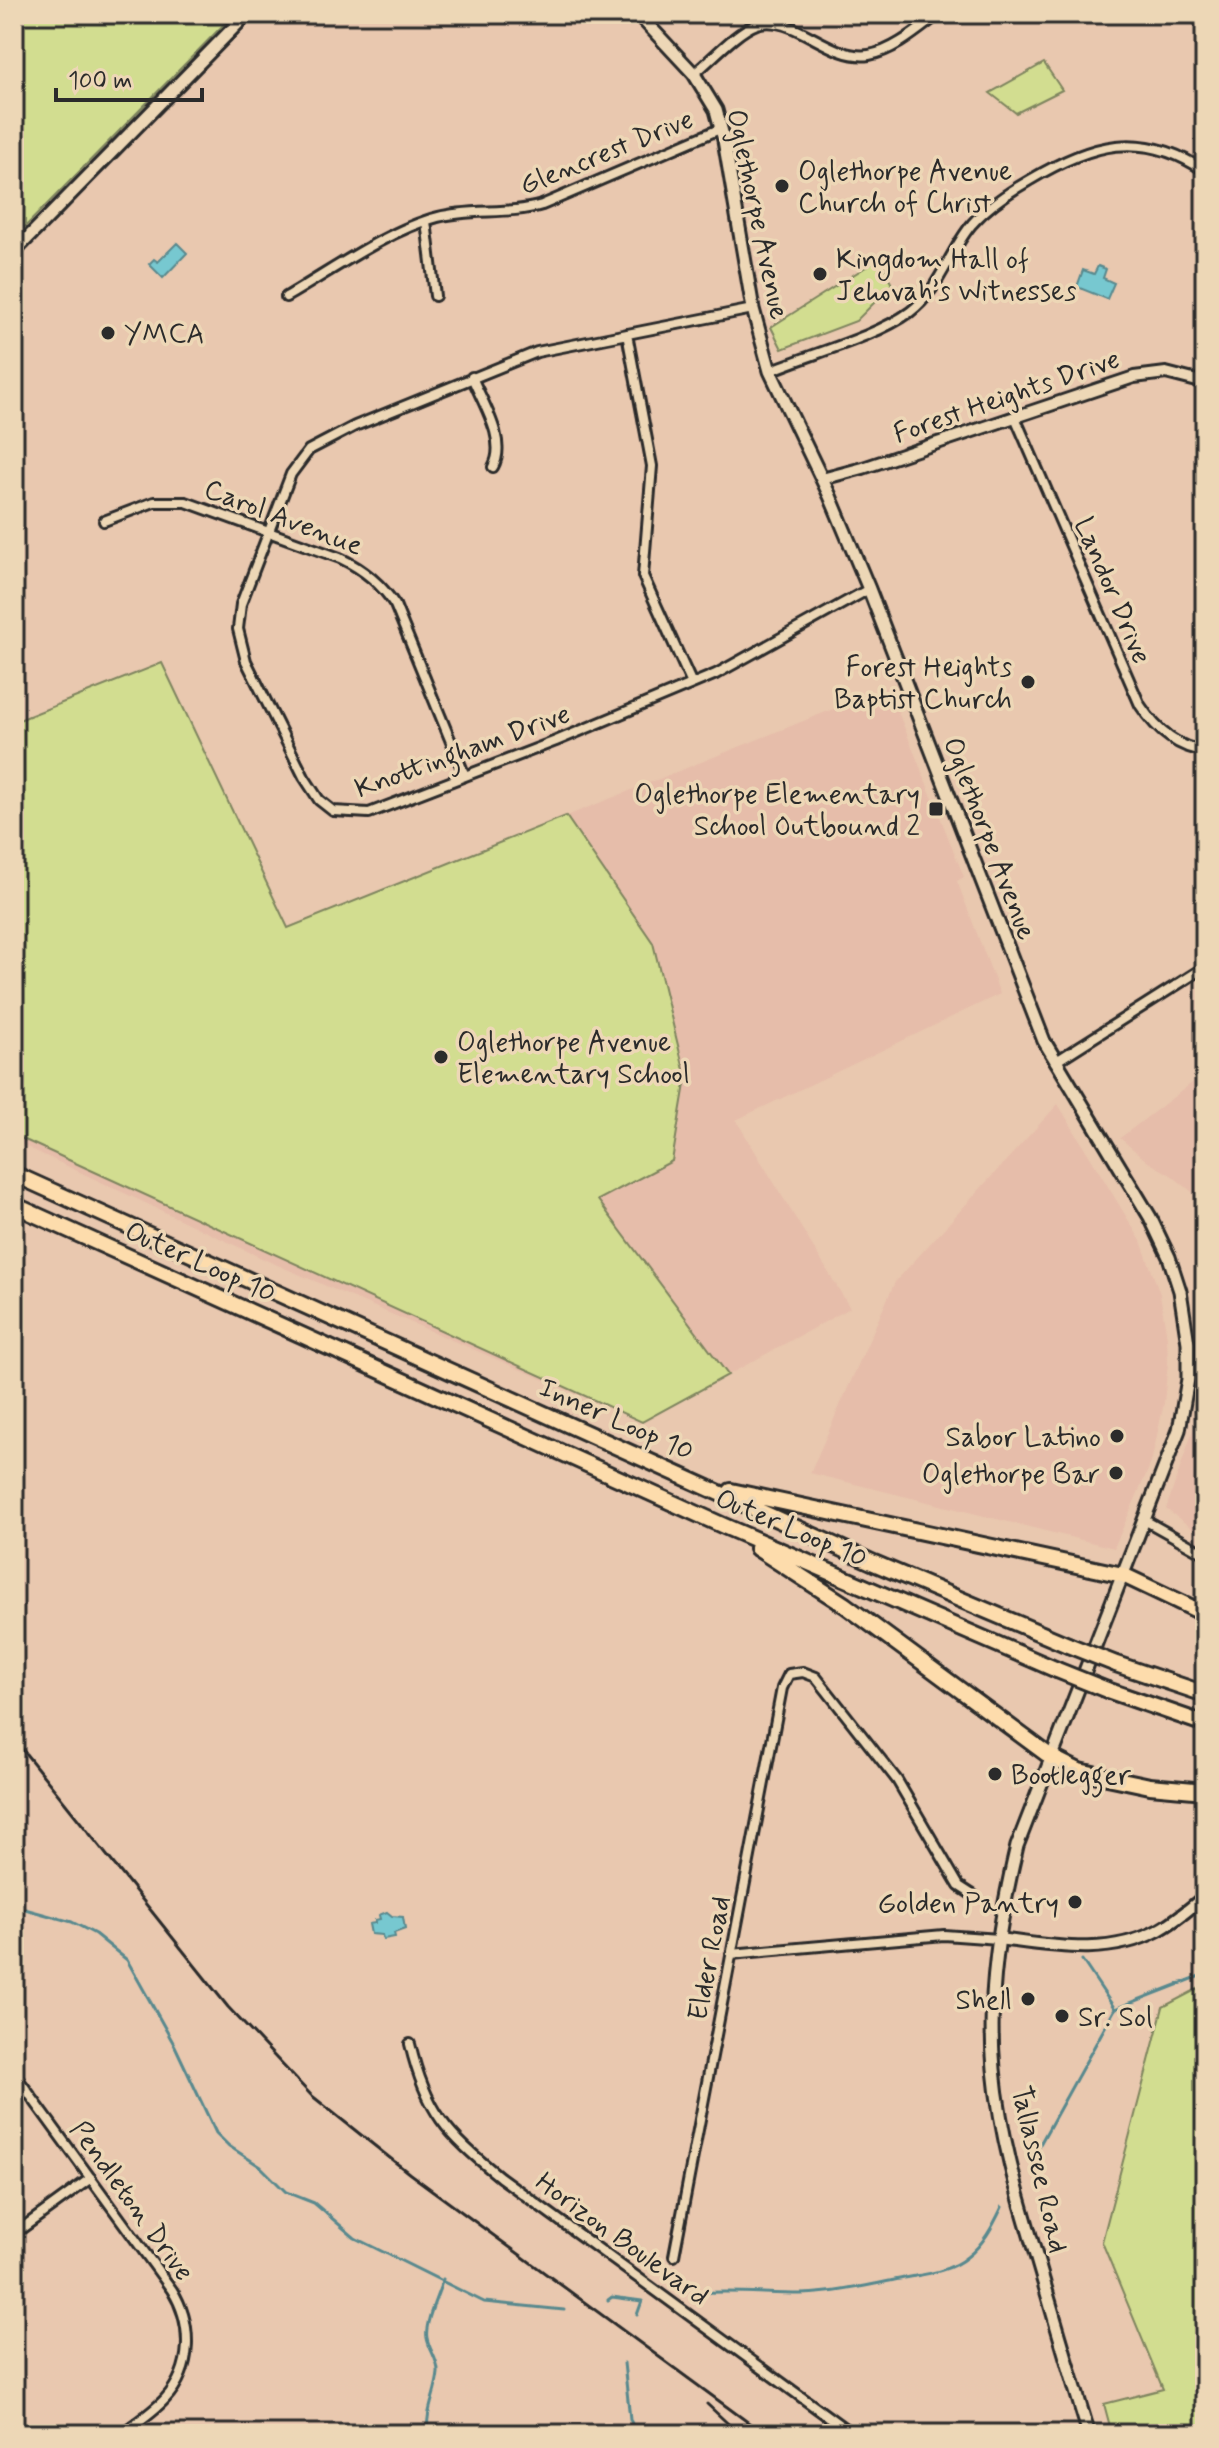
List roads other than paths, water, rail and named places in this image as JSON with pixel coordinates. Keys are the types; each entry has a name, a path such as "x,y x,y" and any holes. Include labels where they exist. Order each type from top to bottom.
{"highway":[{"name":"Inner Loop 10","path":"14,1174 988,1613 1116,1664 1205,1694"},
{"name":"Outer Loop 10","path":"14,1205 724,1526 1057,1670 1205,1724"},
{"path":"706,1486 1123,1575 1205,1614"},
{"path":"724,1526 845,1605 1051,1757 1079,1771 1150,1786 1205,1791"}],"main road":[{"path":"14,252 247,14"},
{"name":"Oglethorpe Avenue","path":"638,14 694,74 711,98 722,128 753,309 770,371 822,479 869,589 1032,1012 1055,1062 1159,1234 1176,1275 1186,1318 1189,1362 1185,1404 1173,1452 1080,1682"},
{"name":"Tallassee Road","path":"1080,1682 1017,1846 999,1939 992,2033 1002,2130 1016,2188 1089,2434"}],"street":[{"path":"694,74 760,18 779,23 831,47 866,56 901,41 939,14"},
{"name":"Glencrest Drive","path":"286,297 404,230 426,221 447,215 517,211 542,205 722,128"},
{"path":"770,371 885,326 910,312 932,291 963,236 984,212 1013,190 1071,156 1103,147 1139,146 1172,153 1205,171"},
{"path":"426,221 435,296"},
{"name":"Knottingham Drive","path":"753,309 537,352 355,426 309,450 291,474 241,604 238,629 246,661 304,777 319,800 333,811 369,813 556,741 692,684 869,589"},
{"path":"627,334 652,466 643,576 692,684"},
{"name":"Forest Heights Drive","path":"822,479 1144,375 1166,373 1205,383"},
{"path":"472,377 496,437 498,455 493,467"},
{"name":"Landor Drive","path":"1015,417 1140,705 1165,734 1187,746 1205,751"},
{"name":"Carol Avenue","path":"104,521 154,502 176,501 270,532 357,566 382,587 401,617 465,776"},
{"path":"1055,1062 1205,967"},
{"path":"1146,1521 1205,1554"},
{"name":"Elder Road","path":"674,2256 782,1688 793,1672 816,1677 897,1780 959,1886 973,1895"},
{"path":"731,1954 944,1935 1093,1949 1119,1945 1161,1929 1205,1896"},
{"name":"Horizon Boulevard","path":"410,2044 418,2079 436,2114 460,2144 500,2177 852,2434"},
{"name":"Pendleton Drive","path":"14,2073 172,2290 184,2313 187,2327 185,2356 175,2386 154,2410 121,2434"},
{"path":"14,2234 91,2178"}],"water":[{"path":"177,243 187,253 163,278 149,264 154,259 158,262"},
{"path":"1098,266 1106,269 1103,278 1114,283 1107,299 1077,287 1083,270 1094,274"},
{"path":"387,1912 403,1917 405,1929 394,1933 395,1937 383,1939 382,1935 371,1934 369,1924 375,1923 380,1919 379,1915"}],"waterway":[{"path":"14,1906 72,1922 95,1934 127,1960 175,2046 216,2133 229,2146 261,2167 286,2192 314,2203 355,2238 484,2302 564,2310"},
{"path":"1082,1960 1115,2009"},
{"path":"1034,2155 1115,2009 1205,1974"},
{"path":"697,2293 814,2293 937,2272 953,2266 973,2252 987,2235 1002,2207"},
{"path":"428,2434 428,2418 438,2373 427,2332 429,2317 443,2279"},
{"path":"608,2300 612,2297 642,2301 637,2315"},
{"path":"624,2363 630,2419 636,2434"}],"railway":[{"path":"14,1739 228,2007 311,2095 410,2174 764,2434"},
{"path":"707,2404 739,2434"}],"place":[{"name":"Oglethorpe Avenue Church of Christ","path":"782,186"},
{"name":"Kingdom Hall of Jehovah’s Witnesses","path":"820,274"},
{"name":"YMCA","path":"108,333"},
{"name":"Forest Heights Baptist Church","path":"1028,682"},
{"name":"Oglethorpe Elementary School Outbound 2","path":"936,809"},
{"name":"Oglethorpe Avenue Elementary School","path":"441,1057"},
{"name":"Sabor Latino","path":"1117,1436"},
{"name":"Oglethorpe Bar","path":"1116,1473"},
{"name":"Bootlegger","path":"995,1774"},
{"name":"Golden Pantry","path":"1075,1902"},
{"name":"Shell","path":"1028,1999"},
{"name":"Sr. Sol","path":"1062,2016"}]}
